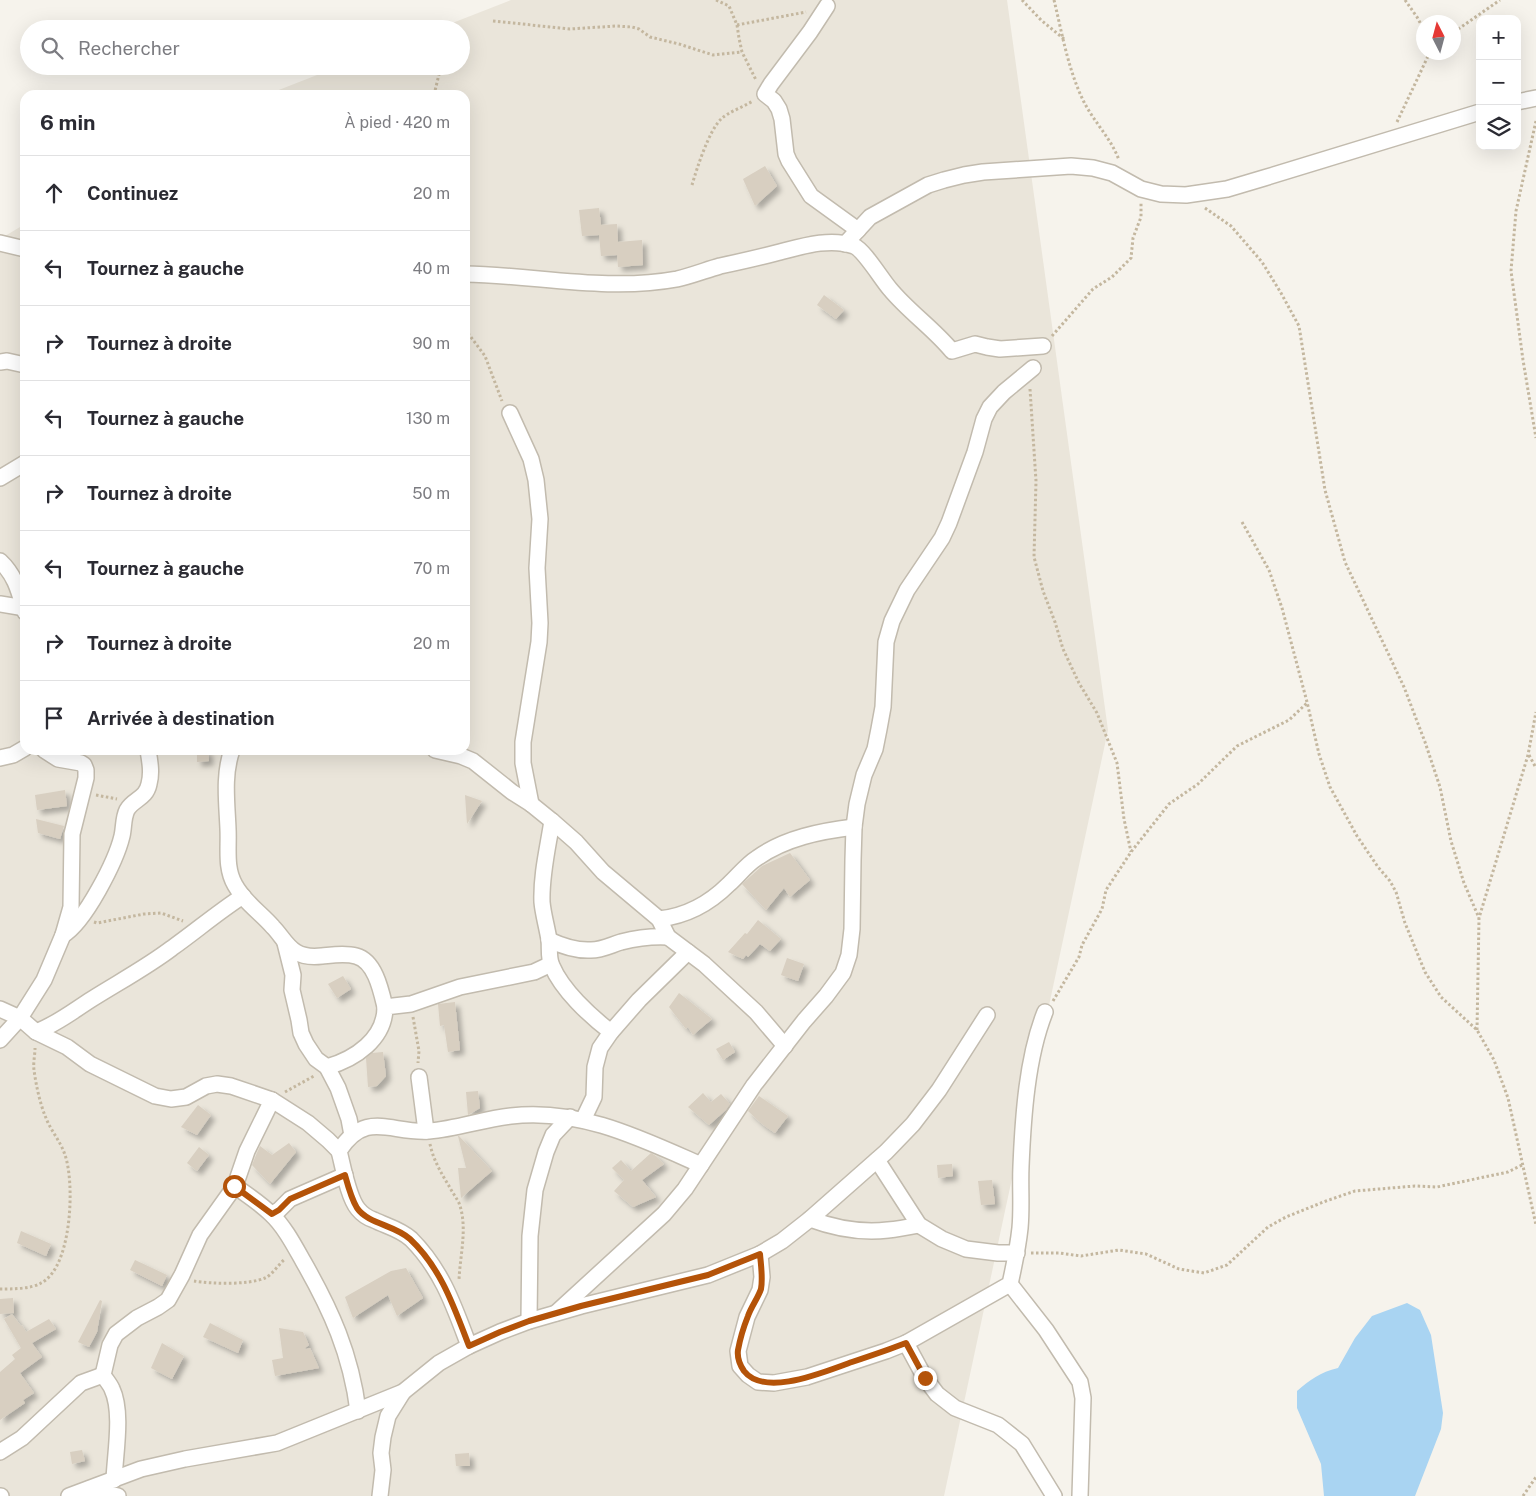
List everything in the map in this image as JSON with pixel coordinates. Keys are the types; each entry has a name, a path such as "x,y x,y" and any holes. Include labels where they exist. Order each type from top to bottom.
{"street":[{"path":"827,6 765,94 774,101 779,109 788,161 811,196 858,230"},
{"path":"1521,101 1536,98"},
{"path":"845,244 870,217 911,194 944,180 964,175 1071,166 1093,168 1112,173 1142,189 1161,194 1186,194 1227,189 1476,113"},
{"path":"470,274 588,282 651,282 678,278 736,262 828,242 845,244 856,247 890,290 931,328 952,351 975,344 1000,349 1044,346"},
{"path":"0,243 20,248"},
{"path":"0,362 20,364"},
{"path":"556,1313 664,1214 685,1189 754,1085 843,973 852,929 854,827 857,804 864,775 875,749 881,721 885,688 886,642 892,621 907,590 942,538 949,523 975,452 984,419 990,407 1004,392 1033,368"},
{"path":"510,413 531,459 536,480 540,519 537,568 540,623 539,642 523,742 523,764 531,804"},
{"path":"0,478 20,466"},
{"path":"0,561 9,569 20,591"},
{"path":"0,604 20,608"},
{"path":"0,758 13,755 20,751"},
{"path":"0,1040 20,1018 44,980 63,935 70,907 72,834 86,770 81,763 58,760 51,755"},
{"path":"63,935 81,918 91,903 111,864 122,837 126,814 131,805 142,797 150,784 151,770 149,755"},
{"path":"231,755 226,777 227,856 230,873 235,885 294,951 306,956 358,956 372,969 381,989 385,1016 382,1026 371,1041 351,1058 327,1067"},
{"path":"457,755 473,761 512,792 531,804 576,842 603,872 659,919 668,937 704,964 756,1012 785,1046"},
{"path":"552,821 542,885 542,903 549,940 550,964 566,988 593,1018 610,1032"},
{"path":"659,919 685,914 700,908 729,885 757,858 776,847 821,832 854,827"},
{"path":"36,1032 51,1026 159,958 226,906 243,896"},
{"path":"549,940 569,947 591,950 649,936 668,937"},
{"path":"285,943 293,975 292,990 300,1020 301,1033 316,1059 327,1067 338,1088 349,1119 352,1135"},
{"path":"529,1321 530,1243 535,1190 553,1134 577,1118 594,1097 596,1058 610,1032 639,1000 688,952"},
{"path":"384,1007 411,1004 460,987 534,972 550,964"},
{"path":"0,1009 20,1018 36,1032 67,1046 90,1064 155,1096 171,1099 186,1097 206,1086 217,1084 231,1086 272,1100 308,1123 339,1151 352,1198 358,1209 371,1219 397,1229 410,1238 433,1267 454,1304 469,1346"},
{"path":"1045,1012 1032,1056 1028,1081 1021,1168 1020,1227 1010,1284 1046,1330 1080,1382 1083,1398 1080,1496"},
{"path":"69,1496 150,1467 277,1443 403,1392 439,1363 469,1346 500,1332 556,1313 708,1275 760,1254 782,1241 810,1219 877,1160 913,1124 939,1090 987,1015"},
{"path":"418,1077 426,1131"},
{"path":"114,1480 119,1422 112,1389 103,1375 110,1345 116,1334 137,1318 168,1300 182,1275 200,1235 234,1186 247,1151 272,1100"},
{"path":"339,1151 352,1135 361,1130 380,1126 426,1131 455,1128 484,1120 510,1116 538,1114 577,1118 596,1123 701,1165"},
{"path":"877,1160 919,1225 942,1239 966,1249 1016,1253"},
{"path":"272,1214 290,1199 345,1175"},
{"path":"234,1186 272,1214 296,1248 322,1296 339,1335 348,1359 358,1411"},
{"path":"810,1219 828,1226 859,1230 887,1231 919,1225"},
{"path":"760,1254 762,1277 760,1290 747,1317 738,1351 740,1366 748,1376 758,1382 791,1381 886,1351 906,1343 1010,1284"},
{"path":"906,1343 925,1378 937,1394 955,1408 998,1426 1022,1444 1054,1496"},
{"path":"0,1452 22,1438 81,1383 103,1375"},
{"path":"380,1496 383,1470 381,1453 383,1437 388,1416 403,1392"},
{"path":"89,1489 118,1496"}],"path":[{"path":"692,185 701,158 717,125 723,118 765,94 761,91 742,52 737,25 729,6 716,0"},
{"path":"1022,0 1064,39"},
{"path":"1054,0 1071,68 1083,101 1118,156 1126,180"},
{"path":"1405,0 1416,16"},
{"path":"1461,27 1500,0"},
{"path":"737,25 802,13 827,6"},
{"path":"494,21 570,29 616,26 632,27 650,37 679,44 713,56 742,52"},
{"path":"1387,141 1428,60"},
{"path":"435,90 439,75"},
{"path":"1536,121 1516,211 1511,271 1536,438"},
{"path":"1044,346 1094,290 1112,277 1131,258 1133,238 1141,217 1142,189"},
{"path":"1186,194 1231,226 1262,262 1299,326 1325,490 1345,562 1404,687 1425,742 1440,787 1451,841 1464,883 1479,918"},
{"path":"470,336 485,356 501,398 510,413"},
{"path":"1033,368 1029,394 1036,480 1034,557 1043,591 1063,648 1079,683 1097,713 1117,763 1124,820 1131,852"},
{"path":"1242,522 1269,570 1282,608 1319,754 1330,787 1358,836 1396,892 1405,923 1426,972 1441,997 1478,1030 1494,1060 1508,1098 1536,1225"},
{"path":"1045,1012 1079,957 1082,945 1102,909 1106,890 1131,852 1169,804 1198,784 1237,746 1289,720 1307,702"},
{"path":"1478,1030 1479,918 1528,755 1536,712"},
{"path":"1528,755 1536,768"},
{"path":"83,790 86,793 124,800 131,805"},
{"path":"81,918 97,923 135,915 161,913 200,928"},
{"path":"411,1004 419,1051 418,1077"},
{"path":"0,1289 21,1288 41,1283 52,1274 62,1254 67,1238 70,1175 65,1155 46,1118 39,1093 34,1069 36,1032"},
{"path":"272,1100 327,1067"},
{"path":"426,1131 434,1158 458,1203 461,1215 463,1234 459,1285 454,1304"},
{"path":"1016,1253 1059,1253 1081,1256 1119,1250 1146,1254 1180,1270 1204,1273 1227,1265 1274,1223 1355,1191 1416,1186 1437,1187 1508,1172 1524,1164"},
{"path":"182,1275 187,1279 206,1283 247,1282 266,1278 296,1248"},
{"path":"1524,1496 1536,1477"}],"shaded area":[{"path":"511,0 1007,0 1108,730 944,1496 0,1496 0,239 20,227 20,755 470,755 470,90 279,90 317,75 470,75 470,20 460,20"}],"water":[{"path":"1407,1303 1420,1310 1431,1335 1443,1413 1441,1429 1415,1496 1324,1496 1321,1464 1297,1408 1297,1391 1316,1377 1338,1368 1355,1338 1372,1316"}],"building":[{"path":"765,166 777,186 755,206 743,179"},
{"path":"599,208 601,225 617,224 618,242 642,240 643,265 618,267 617,255 601,256 599,235 582,236 579,210"},
{"path":"824,295 844,310 836,319 817,305"},
{"path":"197,755 208,755 209,761 197,762"},
{"path":"65,790 67,806 37,810 35,795"},
{"path":"465,795 482,801 467,824"},
{"path":"36,819 64,826 60,839 38,833"},
{"path":"790,853 810,880 790,897 784,888 766,910 742,884 762,866"},
{"path":"758,920 781,939 770,951 760,944 748,957 746,955 743,959 728,952 745,933 747,934"},
{"path":"787,958 804,964 798,981 781,975"},
{"path":"343,976 351,989 337,998 328,984"},
{"path":"679,993 712,1019 693,1035 669,1007"},
{"path":"455,1002 460,1050 448,1052 444,1025 440,1026 438,1004"},
{"path":"729,1042 735,1052 723,1060 716,1049"},
{"path":"383,1052 386,1076 377,1086 368,1087 366,1058 372,1053"},
{"path":"478,1091 480,1108 468,1115 466,1092"},
{"path":"703,1093 711,1102 721,1094 730,1104 709,1125 688,1107"},
{"path":"759,1096 788,1116 775,1133 748,1111"},
{"path":"198,1105 211,1115 197,1135 181,1127"},
{"path":"458,1136 492,1171 461,1198 458,1168 466,1168"},
{"path":"289,1143 296,1152 270,1184 252,1165 260,1146 272,1155"},
{"path":"199,1147 209,1155 197,1171 187,1163"},
{"path":"651,1153 664,1164 642,1180 656,1197 633,1207 614,1191 624,1180 612,1168 621,1160 631,1171"},
{"path":"952,1164 953,1176 938,1178 937,1165"},
{"path":"992,1180 995,1204 981,1205 978,1181"},
{"path":"21,1231 51,1244 46,1256 17,1243"},
{"path":"135,1260 167,1275 162,1286 130,1270"},
{"path":"406,1268 423,1298 397,1316 388,1295 353,1318 345,1297 391,1271"},
{"path":"13,1298 14,1313 0,1314 0,1299"},
{"path":"100,1300 102,1301 97,1332 89,1347 78,1342"},
{"path":"12,1314 26,1332 49,1319 56,1329 32,1343 42,1357 20,1373 34,1393 23,1400 25,1403 0,1420 0,1372 15,1359 12,1355 21,1348 4,1319"},
{"path":"210,1323 243,1340 238,1353 203,1337"},
{"path":"279,1328 303,1332 309,1345 305,1348 310,1348 319,1368 275,1376 272,1360 283,1358"},
{"path":"162,1343 184,1356 172,1379 151,1368"},
{"path":"82,1450 85,1461 72,1464 70,1452"},
{"path":"469,1453 470,1466 456,1466 455,1454"}],"route":[{"path":"234,1186 272,1214 290,1199 326,1185 345,1175 352,1198 358,1209 371,1219 397,1229 410,1238 433,1267 454,1304 469,1346 529,1321 581,1306 708,1275 760,1254 762,1277 760,1290 747,1317 738,1351 740,1366 748,1376 758,1382 791,1381 906,1343 925,1378"}]}
